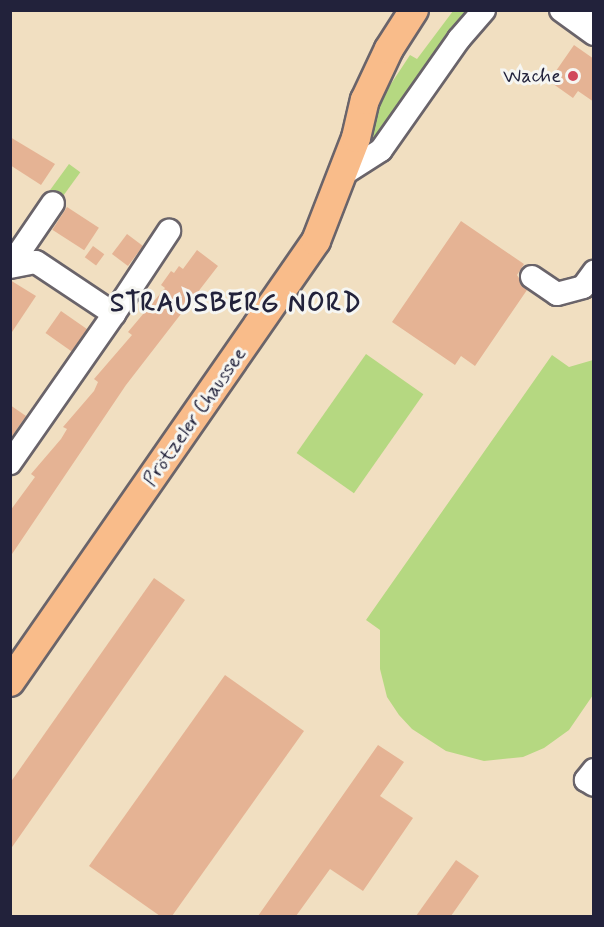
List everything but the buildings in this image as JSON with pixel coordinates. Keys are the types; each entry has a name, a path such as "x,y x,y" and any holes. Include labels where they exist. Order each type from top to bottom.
{"main road":[{"name":"Prötzeler Chaussee","path":"10,682 316,241 356,138 375,79 414,10"},
{"name":"Prötzeler Chaussee","path":"356,138 400,60 435,10"}],"street":[{"path":"342,175 381,150 459,39 484,10"},
{"path":"561,10 594,34"},
{"path":"590,10 594,14"},
{"path":"10,267 53,203"},
{"path":"10,463 169,231"},
{"path":"10,267 36,262 114,314"},
{"path":"532,277 557,294 584,287 594,272"},
{"path":"594,770 586,780 594,785"}],"green space":[{"path":"453,11 473,11 365,155 373,119 385,93 410,55 417,59"},
{"path":"69,164 80,172 28,244 17,236"},
{"path":"366,354 423,394 354,493 297,453"},
{"path":"552,355 569,367 593,360 593,695 569,730 544,748 523,757 484,761 446,751 412,729 399,715 387,697 380,669 380,630 366,620"}],"place":[{"name":"Wache","path":"573,76"}],"district":[{"name":"STRAUSBERG NORD","path":"236,305"}]}
